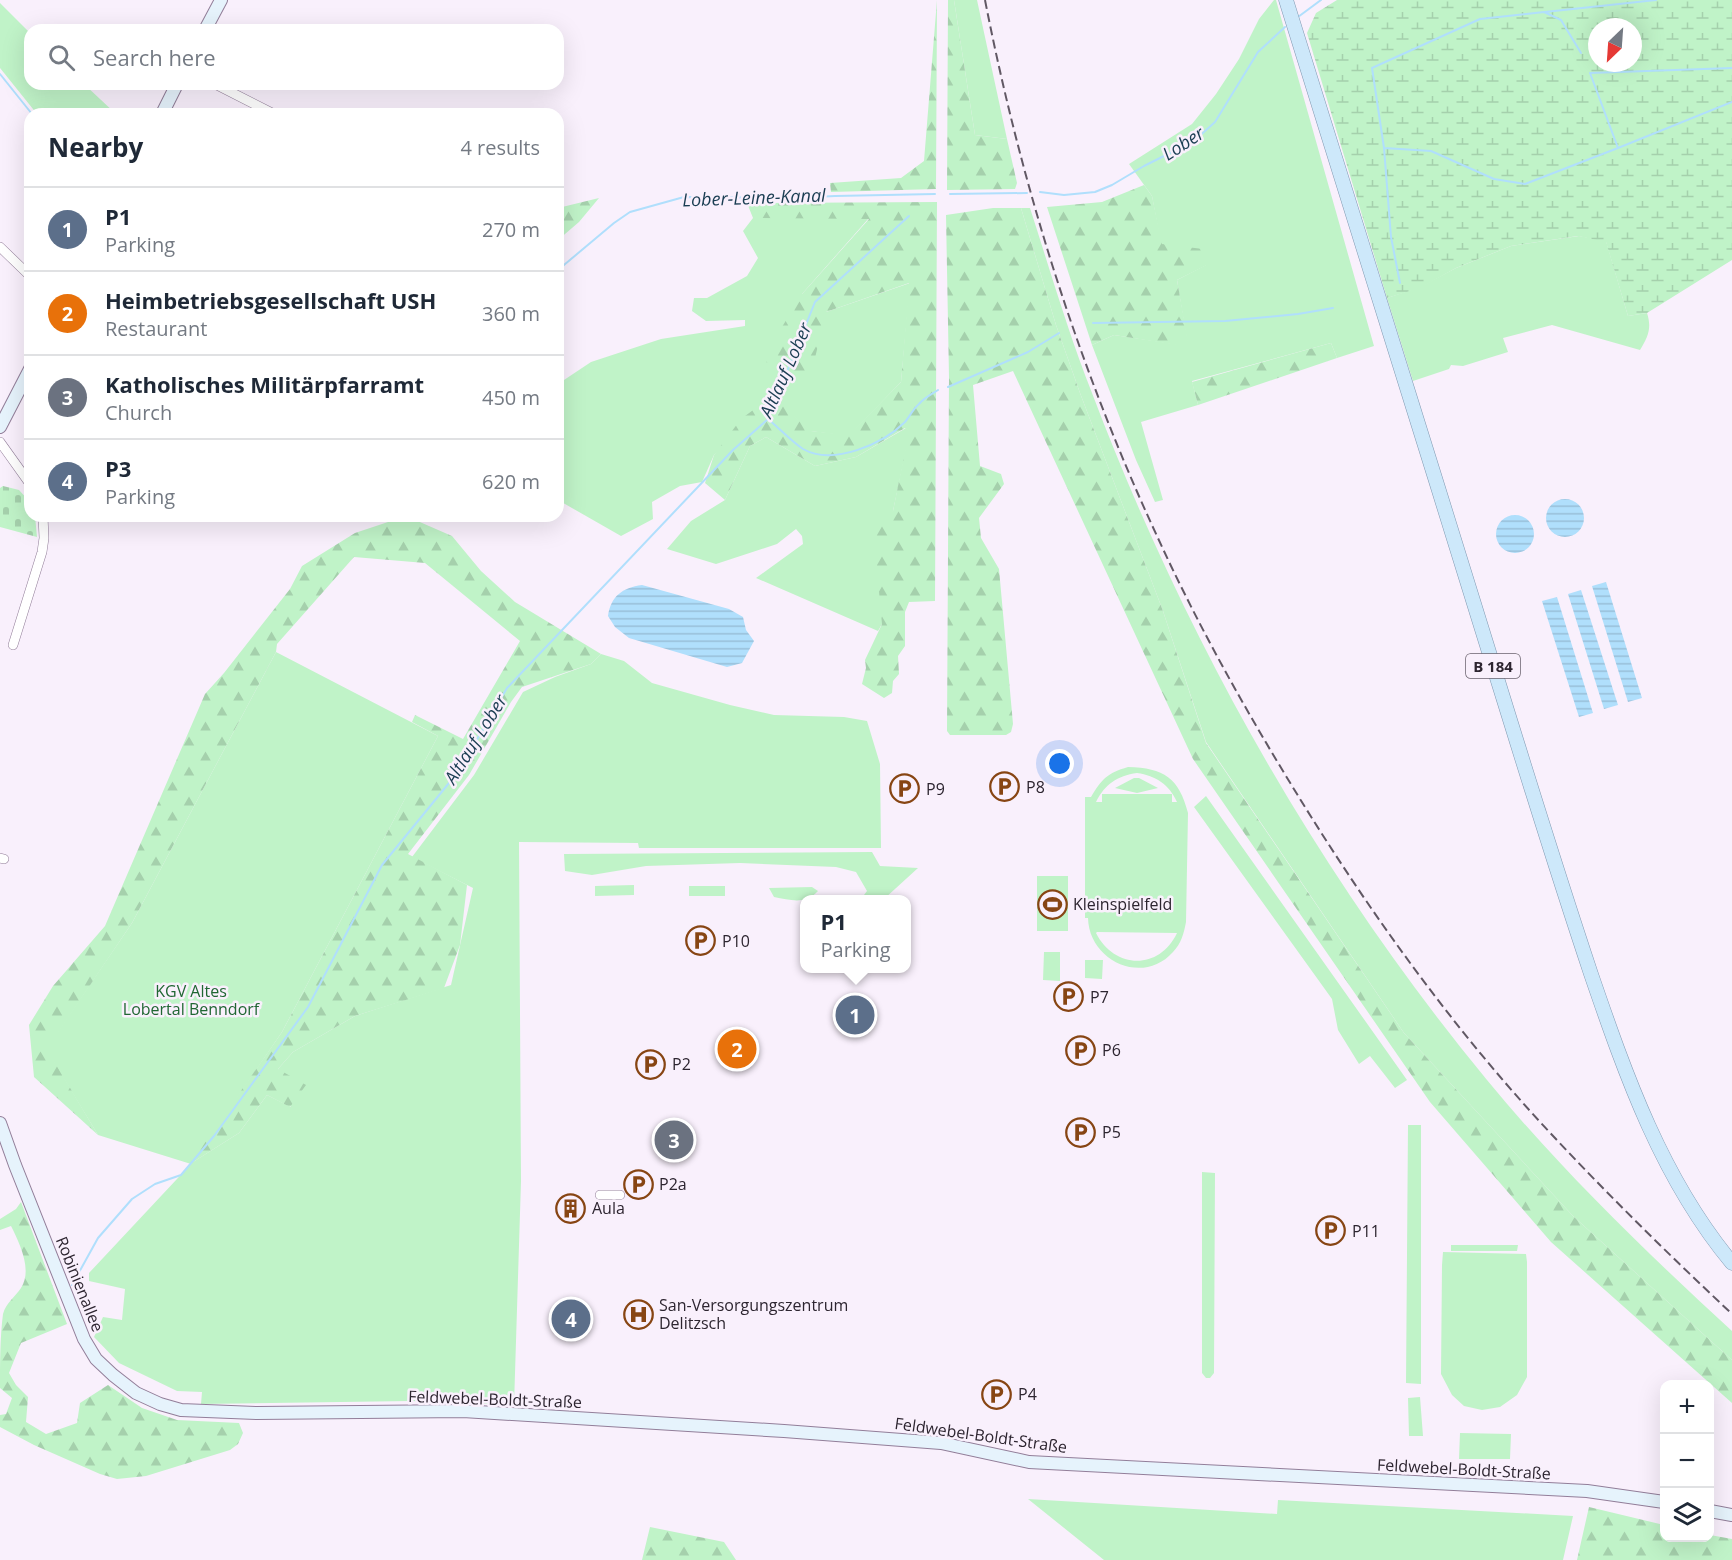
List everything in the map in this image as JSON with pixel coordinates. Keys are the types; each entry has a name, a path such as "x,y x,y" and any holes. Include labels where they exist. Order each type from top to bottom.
{"main road":[{"name":"B 184","path":"1287,6 1559,880 1625,1072 1644,1118 1671,1172 1711,1238 1732,1263"}],"street":[{"path":"208,24 221,0"},
{"path":"165,108 174,90"},
{"path":"227,90 262,108"},
{"path":"0,247 24,270"},
{"path":"0,427 24,381"},
{"path":"0,442 24,476"},
{"path":"13,645 42,552 43,522"},
{"name":"Robinienallee","path":"0,1123 74,1316 96,1359 136,1393 160,1404 181,1410 256,1413"},
{"path":"600,1195 620,1195"},
{"name":"Feldwebel-Boldt-Straße","path":"256,1413 463,1412 784,1431 941,1443 1029,1462 1587,1491 1660,1501"},
{"path":"1714,1512 1732,1515"}],"green space":[{"path":"937,0 936,189 831,192 830,183 901,178 924,161"},
{"path":"948,0 954,0 975,135 1007,139 1017,183 1015,189 947,190"},
{"path":"954,0 977,0 1007,139 975,135"},
{"path":"1276,0 1374,346 1337,358 1331,343 1192,381 1198,405 1141,422 1163,500 1155,502 1136,460 1092,345 1114,335 1188,346 1177,280 1206,265 1161,244 1152,196 1129,164 1192,124 1216,94 1239,59 1259,19"},
{"path":"1337,0 1732,0 1732,260 1647,313 1628,316 1606,242 1578,236 1511,246 1456,268 1420,288 1387,298 1307,33 1316,13"},
{"path":"0,3 24,27 24,90 90,90 110,108 32,108 0,68"},
{"path":"1144,185 1152,196 1162,244 1203,249 1207,265 1177,280 1189,347 1114,335 1092,345 1047,207 1102,202"},
{"path":"599,198 579,222 564,235 564,207"},
{"path":"937,202 935,601 909,602 905,612 905,646 898,656 899,674 893,681 892,693 884,698 862,684 866,668 865,660 882,624 873,526 893,511 909,431 905,428 856,457 815,466 766,437 750,446 725,500 705,483 714,455 741,419 772,396 811,431 849,435 901,382 909,283 826,312 809,383 762,360 802,294 869,219 753,218 747,203"},
{"path":"993,208 1021,208 1056,325 1163,611 1206,743 1404,1033 1573,1216 1732,1360 1732,1403 1714,1387 1714,1380 1706,1380 1551,1242 1430,1102 1193,759 1013,371 973,385 980,466 1001,474 1004,484 979,518 981,538 999,569 1013,724 1011,732 1006,735 950,735 947,731 949,377 946,215"},
{"path":"1021,208 1030,208 1083,370 1129,485 1170,576 1261,753 1313,838 1367,921 1425,1002 1515,1113 1605,1210 1732,1331 1732,1360 1573,1216 1404,1033 1206,742 1163,611 1056,325"},
{"path":"753,218 869,218 802,294 826,312 910,283 901,382 849,436 810,431 772,397 714,455 702,482 680,486 652,502 653,519 621,536 564,503 564,380 591,362 661,339 745,326 745,320 706,321 692,311 694,298 707,298 747,276 758,258 743,231"},
{"path":"1579,236 1606,241 1628,316 1647,313 1648,332 1640,350 1552,325 1503,338 1508,352 1463,366 1451,365 1449,369 1413,381 1387,298 1420,287 1456,268 1511,246"},
{"path":"1331,343 1337,358 1198,405 1192,382"},
{"path":"906,428 910,431 893,511 882,624 878,631 756,578 803,544 802,536 796,529 777,544 716,564 667,549 691,521 725,500 750,446 766,437 815,466 856,457"},
{"path":"3,486 19,490 24,495 24,522 36,522 37,537 0,527 0,488"},
{"path":"388,522 420,522 452,536 481,571 515,602 601,654 591,664 522,687 469,775 408,854 467,885 460,945 444,988 355,1016 293,1052 278,1069 306,1085 290,1107 267,1095 239,1133 190,1164 282,1032 438,736 412,722 415,715 463,739 520,641 425,563 354,557 277,644 276,652 132,923 47,1049 98,1135 34,1077 29,1025 53,986 105,926 205,694 290,589 302,566 355,533"},
{"name":"KGV Altes Lobertal Benndorf","path":"276,652 438,736 282,1032 193,1162 239,1133 267,1095 291,1107 278,1069 293,1052 355,1016 451,985 473,888 412,857 474,775 523,692 591,664 601,654 624,661 652,683 730,705 774,715 844,717 867,721 880,764 881,848 639,848 638,843 519,842 521,1181 514,1405 411,1401 201,1404 202,1392 177,1391 119,1363 94,1337 103,1317 122,1320 125,1289 89,1281 89,1273 191,1164 98,1135 46,1049 132,923"},
{"path":"1141,768 1168,777 1180,791 1188,813 1184,930 1173,952 1161,962 1147,967 1133,968 1107,957 1097,946 1088,918 1085,918 1085,797 1091,797 1110,774 1121,769","holes":["1137,773 1161,782 1170,790 1177,802 1172,802 1172,794 1102,794 1102,802 1096,802 1103,790 1112,782 1123,776","1097,932 1177,933 1159,954 1136,961 1114,954"]},
{"path":"1134,778 1139,778 1158,788 1137,793 1115,788"},
{"path":"1206,796 1407,1080 1395,1088 1370,1056 1359,1064 1338,1030 1332,999 1194,807"},
{"path":"872,852 880,866 918,868 888,895 864,895 867,891 856,872 836,867 740,863 646,866 592,875 565,871 564,854"},
{"name":"Kleinspielfeld","path":"1037,876 1068,876 1068,931 1037,931"},
{"path":"634,885 634,895 595,896 595,886"},
{"path":"689,886 725,886 725,896 689,896"},
{"path":"812,887 818,891 813,895 800,895 800,900 798,900 774,897 769,888"},
{"path":"1044,952 1060,952 1060,981 1043,980"},
{"path":"1085,960 1103,960 1102,979 1085,978"},
{"path":"1408,1125 1421,1125 1421,1384 1406,1383"},
{"path":"1202,1172 1215,1173 1214,1373 1210,1378 1206,1378 1202,1373"},
{"path":"21,1202 67,1324 21,1343 9,1373 16,1385 28,1397 26,1422 46,1434 77,1423 80,1403 108,1385 142,1408 177,1420 239,1423 243,1433 238,1444 230,1450 146,1476 117,1479 100,1474 34,1445 0,1427 0,1415 6,1414 12,1398 0,1388 3,1314 8,1303 21,1288 26,1273 24,1256 11,1226 0,1230 0,1219 16,1209"},
{"path":"1451,1245 1518,1245 1517,1251 1451,1251"},
{"path":"1443,1252 1526,1254 1527,1377 1517,1395 1500,1407 1482,1410 1464,1406 1452,1395 1441,1374"},
{"path":"1420,1397 1423,1436 1409,1436 1408,1398"},
{"path":"1460,1433 1511,1434 1510,1459 1459,1459"},
{"path":"1028,1499 1277,1514 1278,1500 1573,1516 1563,1560 1104,1560"},
{"path":"1589,1507 1660,1524 1660,1542 1714,1542 1714,1536 1732,1539 1732,1560 1577,1560"},
{"path":"650,1527 724,1542 736,1560 642,1560"}],"water":[{"path":"1565,499 1579,504 1584,518 1579,532 1565,537 1551,532 1546,518 1551,504"},
{"path":"1515,515 1529,520 1534,534 1529,548 1515,553 1501,548 1496,534 1501,520"},
{"path":"1606,582 1642,698 1628,702 1592,586"},
{"path":"642,585 729,609 743,617 746,630 754,641 742,663 727,667 629,638 615,627 608,616 612,603 619,594 629,588"},
{"path":"1581,590 1618,705 1604,709 1568,594"},
{"path":"1557,597 1593,713 1579,717 1542,601"}],"waterway":[{"name":"Lober","path":"1298,17 1321,0"},
{"path":"1545,12 1656,0"},
{"path":"1384,148 1372,68 1480,19 1544,12 1561,20 1581,53"},
{"name":"Lober","path":"1040,192 1064,195 1095,192 1194,141 1215,122 1258,52 1285,27"},
{"path":"1400,283 1391,237 1384,148 1431,151 1494,179 1525,184 1618,148 1590,73 1732,68"},
{"name":"Lober-Leine-Kanal","path":"0,74 27,108"},
{"path":"1618,148 1732,102"},
{"name":"Lober","path":"950,194 1027,193"},
{"name":"Lober-Leine-Kanal","path":"564,265 630,212 684,197 795,198 935,194"},
{"name":"Altlauf Lober","path":"72,1285 98,1238 132,1199 155,1184 181,1175 214,1136 308,1007 382,865 458,772 507,688 733,450 768,419 815,302 909,216"},
{"path":"1093,323 1225,321 1333,308"},
{"path":"948,387 1028,352 1059,333"},
{"path":"768,419 803,449 815,454 843,454 871,445 896,430 923,400 938,390"}],"railway":[{"path":"985,0 999,69 1034,206 1077,340 1128,472 1157,536 1208,640 1246,708 1358,890 1445,1010 1508,1086 1587,1172 1732,1314"}],"place":[{"name":"P8","path":"1005,787"},
{"name":"P9","path":"905,789"},
{"name":"Kleinspielfeld","path":"1052,904"},
{"name":"P10","path":"701,941"},
{"name":"P7","path":"1069,997"},
{"name":"P1","path":"855,1015"},
{"name":"Heimbetriebsgesellschaft USH","path":"737,1049"},
{"name":"P6","path":"1081,1050"},
{"name":"P2","path":"651,1064"},
{"name":"P5","path":"1081,1132"},
{"name":"Katholisches Militärpfarramt","path":"674,1140"},
{"name":"P2a","path":"638,1184"},
{"name":"Aula","path":"571,1208"},
{"name":"P11","path":"1331,1231"},
{"name":"San-Versorgungszentrum Delitzsch","path":"638,1314"},
{"name":"P3","path":"571,1319"},
{"name":"P4","path":"997,1394"}]}
